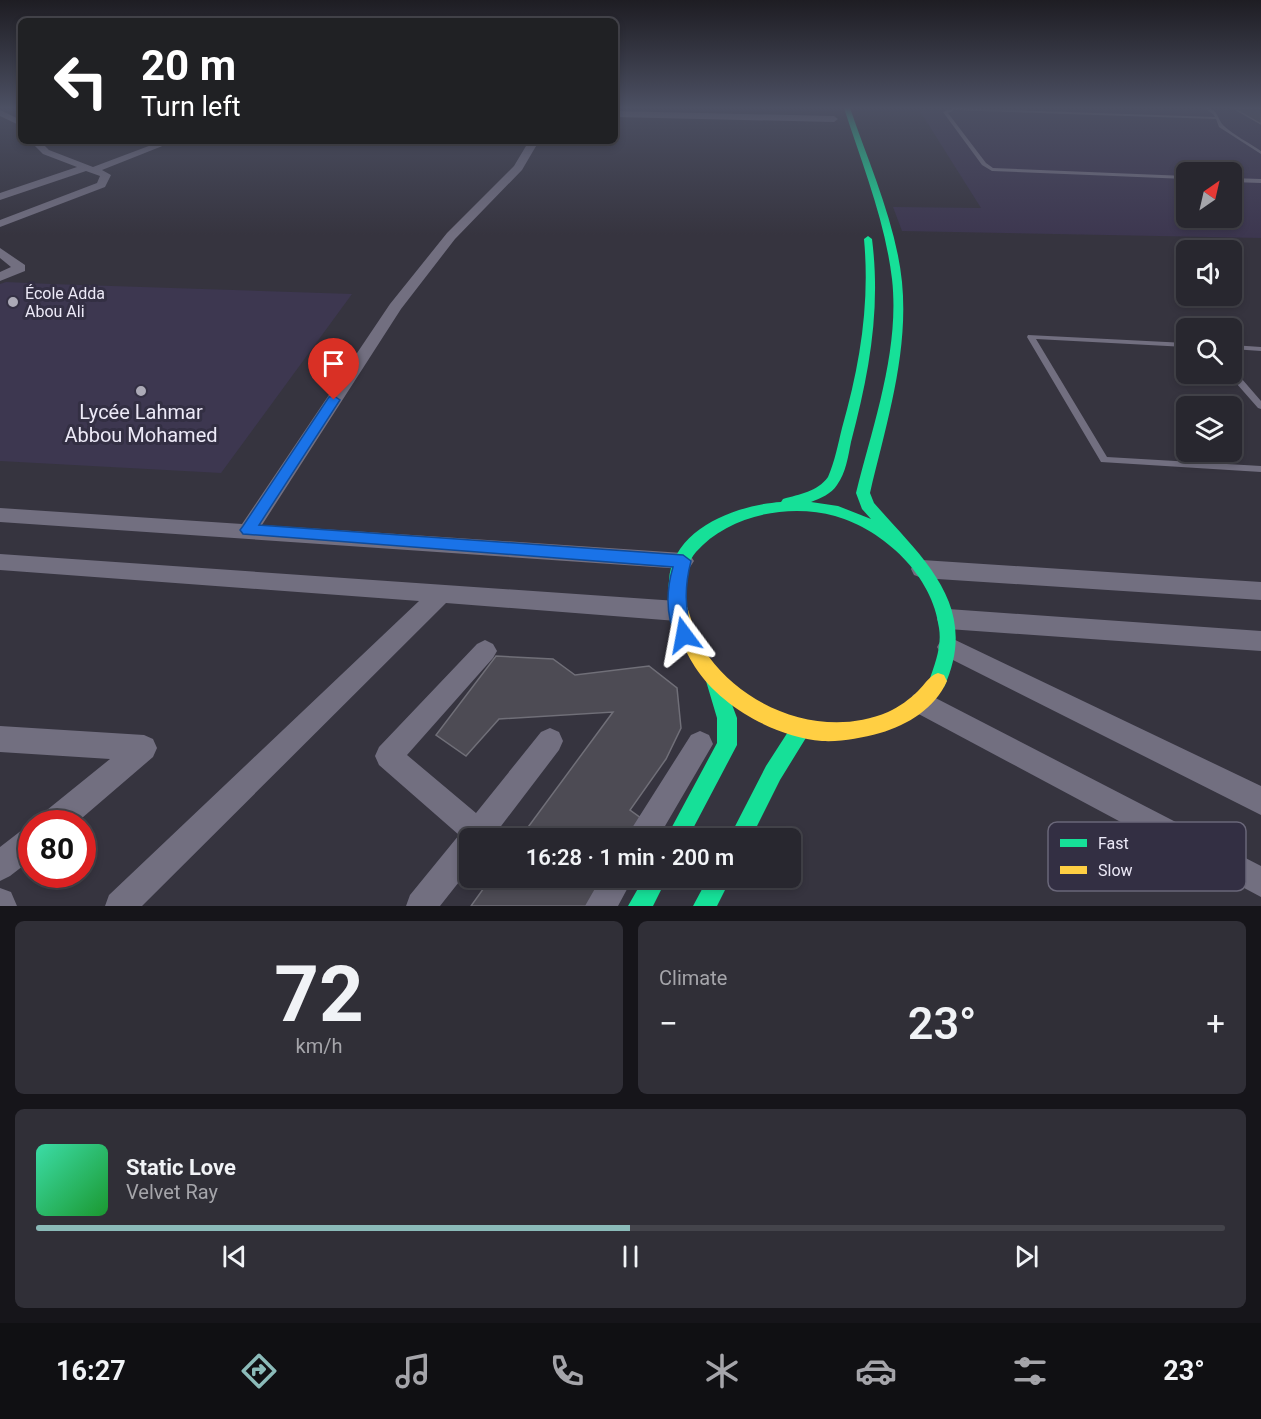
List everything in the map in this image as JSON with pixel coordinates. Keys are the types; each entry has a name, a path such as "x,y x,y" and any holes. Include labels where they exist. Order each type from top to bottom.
{"highway":[{"path":"860,150 889,242 897,282 895,354 863,493 867,505 922,568 938,593 948,619 949,647 941,677 922,703 890,723 848,732 802,728 760,712 740,702 715,681 696,659 684,635 677,611 676,585 683,561 698,539 719,521 745,510 809,498 824,492 833,481 866,365 872,327 874,282 864,221"},
{"path":"775,505 828,509 881,532 904,549"},
{"path":"682,828 727,745 727,718 715,681"},
{"path":"745,828 773,773 802,728"},
{"path":"640,906 650,888"},
{"path":"705,906 715,888"}],"street":[{"path":"0,224 24,217 101,184 106,175 44,150"},
{"path":"0,197 143,150"},
{"path":"248,530 395,307 451,236 518,168 529,150"},
{"path":"28,179 43,182"},
{"path":"0,210 24,217"},
{"path":"0,252 20,268 0,277"},
{"path":"0,515 683,561"},
{"path":"0,562 677,611"},
{"path":"922,568 1261,591"},
{"path":"120,906 441,594"},
{"path":"948,619 1261,641"},
{"path":"949,647 1261,801"},
{"path":"463,828 388,756 484,651"},
{"path":"922,703 1147,822"},
{"path":"0,739 144,748 69,810"},
{"path":"483,828 550,741"},
{"path":"648,828 700,744"},
{"path":"0,866 18,851"},
{"path":"421,906 459,858"},
{"path":"1246,874 1261,882"},
{"path":"600,906 612,888"}],"lane":[{"path":"974,150 984,164 992,169 1176,178"},
{"path":"1242,180 1261,181"},
{"path":"1176,344 1031,337 1104,460 1261,469"},
{"path":"1242,348 1261,349"},
{"path":"1242,384 1261,406"}],"shaded area":[{"path":"945,150 1261,150 1261,238 902,231 893,207 981,208"},
{"name":"Lycée Lahmar Abbou Mohamed","path":"6,282 352,294 221,473 0,461 0,284"}],"building":[{"path":"496,656 553,659 575,675 649,666 677,688 681,728 666,759 630,810 645,821 640,828 527,828 613,712 499,719 466,756 436,735"},
{"path":"484,888 603,888 591,906 471,906"}],"traffic: fast":[{"path":"861,150 876,193 893,258 898,305 894,359 889,387 863,493 867,505 918,564 932,584 943,606 948,629 947,654 938,681"},
{"path":"788,503 812,496 828,487 839,466 859,388 868,339 872,290 868,239"},
{"path":"676,599 678,572 688,550 705,533 726,521 751,512 778,507 838,511 868,524 904,549"},
{"path":"682,828 727,745 727,718 715,681"},
{"path":"745,828 773,773 802,728"},
{"path":"640,906 650,888"},
{"path":"705,906 715,888"}],"traffic: slow":[{"path":"676,599 685,633 702,663 726,688 754,709 787,724 821,731 855,730 889,721 916,705 938,681"}],"place":[{"name":"École Adda Abou Ali","path":"13,302"},
{"name":"Lycée Lahmar Abbou Mohamed","path":"141,391"}],"route":[{"path":"334,400 248,530 683,561 676,585 677,611 684,635"}]}
